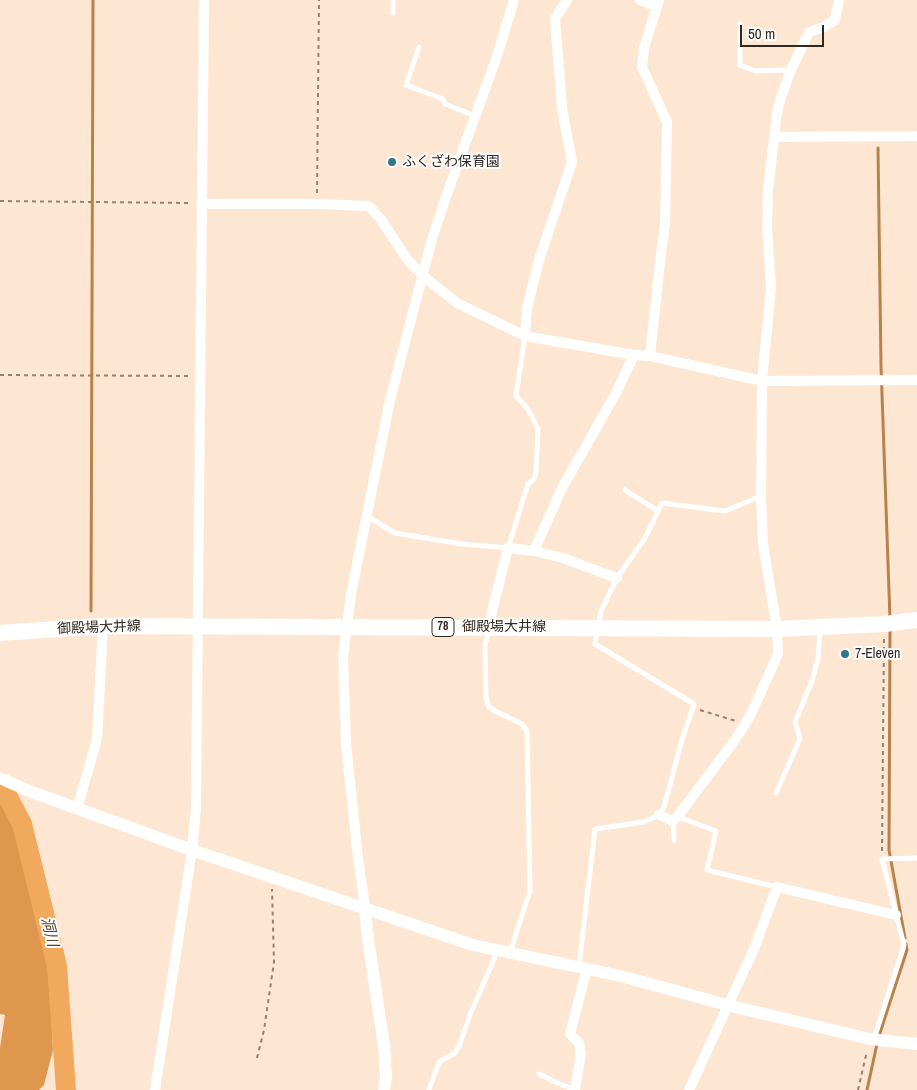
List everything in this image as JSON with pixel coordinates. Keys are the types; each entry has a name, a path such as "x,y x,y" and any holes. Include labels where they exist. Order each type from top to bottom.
{"main road":[{"name":"御殿場大井線","path":"1,633 103,626 776,629 917,620"}],"street":[{"path":"155,1090 192,850 196,807 204,0"},
{"path":"384,1090 386,1076 384,1046 368,941 346,744 343,657 346,626 390,400 422,275 449,188 497,56 514,0"},
{"path":"525,336 527,308 539,260 572,162 562,108 555,19 566,0"},
{"path":"640,0 658,3 644,48 642,67 667,122 666,224 650,356"},
{"path":"658,815 675,819 734,740 744,724 778,654 763,544 761,496 762,381 770,288 767,227 768,199 774,137 781,97 809,32 824,27 835,20 838,0"},
{"path":"774,137 917,136"},
{"path":"201,204 369,206 382,221 407,259 422,275 457,303 525,336 634,355 650,356 762,381 917,380"},
{"path":"534,551 562,488 614,396 634,355"},
{"path":"490,627 492,611 508,548 534,551 562,558 617,578"},
{"path":"77,808 97,739 103,626"},
{"path":"0,778 29,791 192,850 473,945 583,967 671,988 727,1005 872,1039 917,1044"},
{"path":"689,1090 754,949 777,887 896,915"},
{"path":"575,1090 582,1053 579,1044 570,1034 583,967"}],"lane":[{"path":"393,0 393,13"},
{"path":"740,24 740,65 755,71 791,70"},
{"path":"420,47 406,85 443,99 445,104 476,116"},
{"path":"367,516 395,533 462,544 508,548 528,484 534,479 536,472 538,429 528,409 516,396 525,336"},
{"path":"625,490 658,511"},
{"path":"583,967 596,829 644,822 658,815 664,806 681,742 694,704 595,644 601,611 617,578 645,538 662,503 724,511 761,496"},
{"path":"428,1090 439,1062 455,1053 459,1046 472,1010 504,951 530,892 527,732 522,724 489,707 486,697 485,645 490,627"},
{"path":"776,793 800,738 795,722 812,681 818,659 820,627"},
{"path":"674,840 675,819 716,831 707,870 777,887"},
{"path":"872,1039 904,945 882,859 917,858"},
{"path":"539,1074 575,1090"}],"path":[{"path":"317,204 319,0"},
{"path":"0,201 201,204"},
{"path":"0,375 200,376"},
{"path":"882,859 889,623"},
{"path":"693,708 744,724"},
{"path":"256,1058 264,1030 274,962 272,877"},
{"path":"858,1090 872,1039"}],"shaded area":[{"path":"0,797 18,831 48,962 53,1050 44,1085 39,1090 0,1090 0,1048 5,1015 0,1014"}],"waterway":[{"path":"91,611 93,0"},
{"path":"878,148 881,366 890,619"},
{"path":"890,628 889,850 905,938"},
{"name":"洞川","path":"0,782 22,824 57,966 66,1090"},
{"path":"879,1036 907,950 906,944"},
{"path":"867,1090 877,1044"}],"place":[{"name":"ふくざわ保育園","path":"392,162"},
{"name":"7-Eleven","path":"845,654"}]}
